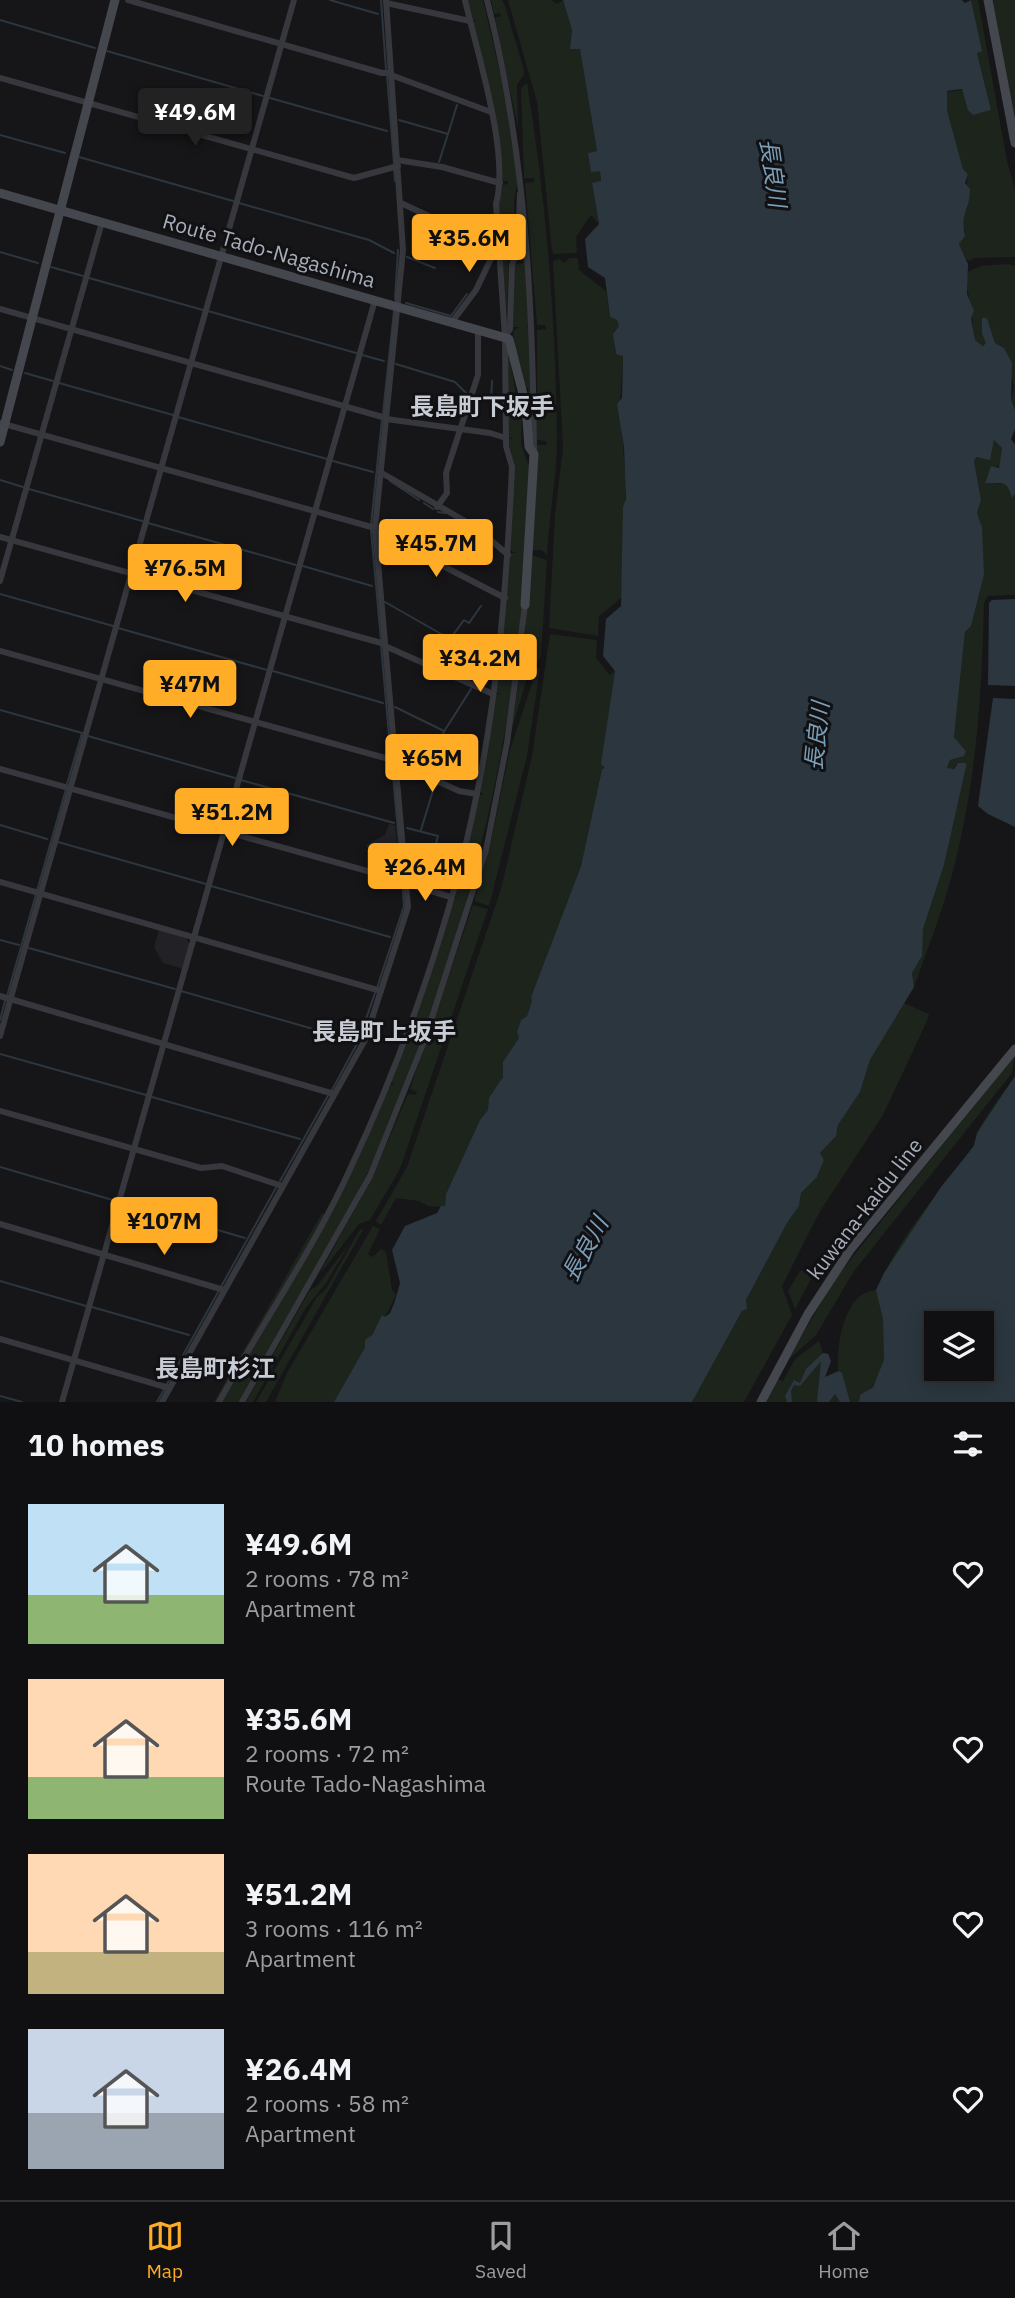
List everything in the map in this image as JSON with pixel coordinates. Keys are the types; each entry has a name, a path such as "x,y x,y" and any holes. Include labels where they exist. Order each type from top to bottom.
{"main road":[{"path":"0,442 86,103 115,0"},
{"path":"988,0 1015,143"},
{"name":"Route Tado-Nagashima","path":"0,193 505,337"},
{"path":"505,337 511,342 517,381 526,406 528,447 534,454 525,605"},
{"name":"kuwana-kaidu line","path":"761,1402 808,1314 850,1250 1015,1049"}],"street":[{"path":"128,0 388,73 491,112"},
{"path":"0,1036 6,998 100,680 294,0"},
{"path":"219,1402 351,1169 392,1070 451,897 477,793 505,598 512,467 506,438 505,337 496,204 500,183 491,112 464,0"},
{"path":"487,0 509,99 522,187 532,319 534,454"},
{"path":"162,1402 166,1387 221,1288 332,1092 365,1040 378,990 407,910 373,528 399,307 403,250 388,73 386,2 470,22"},
{"path":"0,78 354,178 395,165 442,167 500,183"},
{"path":"505,337 510,329 512,265 518,246 518,205 522,187"},
{"path":"401,203 465,233 499,238"},
{"path":"0,581 102,222"},
{"path":"452,322 475,290 499,238"},
{"path":"62,1402 374,300"},
{"path":"0,309 384,418 458,428 506,438"},
{"path":"437,507 448,490 446,473 458,428 478,375 478,329"},
{"path":"3,424 373,528 505,598"},
{"path":"380,472 437,507 454,513 477,528 508,555"},
{"path":"0,537 383,645 493,694"},
{"path":"242,1402 370,1176 429,1028 486,850 507,743 525,605"},
{"path":"0,651 393,761 459,791 477,793"},
{"path":"0,769 451,897"},
{"path":"0,883 378,990"},
{"path":"6,998 332,1092"},
{"path":"0,1111 201,1168 222,1166 280,1184"},
{"path":"0,1224 221,1288"},
{"path":"0,1339 166,1387"}],"shaded area":[{"path":"467,0 483,0 509,112 518,179 514,201 515,245 509,245 507,315 498,204 502,185 508,184 508,181 502,181 472,22 477,20 472,20"},
{"path":"491,0 502,0 505,6 523,66 524,75 517,85 518,128 495,18 501,16 500,13 494,14"},
{"path":"508,0 551,0 557,4 563,0 572,30 570,49 580,48 597,151 588,153 600,171 601,182 592,183 599,224 591,215 576,237 577,253 554,254 552,251 537,102"},
{"path":"971,0 978,0 1007,161 1015,189 1015,257 973,258 970,261 966,259 959,244 965,232 962,216 968,174 963,169 947,110 947,92 962,90 973,115 991,110 977,53 981,51"},
{"path":"993,0 1015,0 1015,120 994,15"},
{"path":"527,83 545,216 555,350 557,453 547,555 542,550 532,550 537,445 547,445 546,441 537,440 537,330 546,329 545,325 537,325 525,183 534,182 534,178 524,178 521,88"},
{"path":"520,206 530,326 527,327 530,330 531,441 528,388 521,387 513,331 519,327 513,327 515,264 523,263"},
{"path":"570,258 578,258 579,270 606,291 610,317 617,320 619,326 614,332 615,353 623,356 620,403 626,486 621,598 599,616 598,636 549,628 555,515 563,447 553,261 560,259 563,263"},
{"path":"981,266 1015,266 1015,410 1011,399 1014,387 1004,348 995,343 987,318 982,321 982,334 987,343 983,346 975,340 966,278 969,271"},
{"path":"507,343 515,388 515,405 522,406 521,445 530,468 526,550 523,550 526,554 514,674 505,731 467,899 409,1075 376,1156 320,1262 239,1402 222,1402 329,1214 388,1084 394,1085 390,1081 452,898 458,897 453,895 479,795 484,794 480,792 495,695 501,694 496,693 510,553 516,553 510,550 514,466 508,439 514,439 508,437"},
{"path":"994,440 1002,448 1001,465 990,469 985,482 1005,484 1013,497 1015,494 1015,595 988,596 984,603 977,731 969,795 947,891 914,987 912,973 920,959 923,929 944,865 966,767 957,764 951,771 947,768 950,760 965,749 954,737 965,632 971,626 982,583 982,527 977,513 981,500 974,461 975,457 990,457"},
{"path":"532,555 547,560 541,657 529,671 511,732 523,651"},
{"path":"550,634 597,640 596,658 610,675 615,670 602,765 606,768 602,769 581,866 531,997 527,1016 521,1020 517,1032 519,1038 503,1066 504,1073 488,1110 480,1120 446,1194 445,1207 396,1198 381,1225 376,1221 407,1167 501,889 532,756"},
{"path":"537,668 540,668 527,756 489,906 474,901 489,851 510,750"},
{"path":"389,824 395,825 400,880 375,873 377,867 366,845 385,835"},
{"path":"473,905 488,909 400,1169 370,1220 359,1224 319,1275 372,1178 408,1094 416,1095 417,1092 410,1089"},
{"path":"159,930 186,938 190,945 183,969 163,963 154,947"},
{"path":"904,1003 929,1014 927,1021 883,1115 819,1213 782,1286 792,1315 744,1402 692,1402 742,1311 747,1309 746,1300 787,1223 799,1206 801,1193 817,1177 824,1160 820,1153 837,1133 838,1125 860,1092 870,1060"},
{"path":"1015,1054 1012,1073 854,1271 816,1335 787,1361 835,1279"},
{"path":"1015,1076 885,1334 884,1361 874,1384 860,1395 859,1402 764,1402 778,1379 783,1381 795,1359 819,1341 823,1353 828,1354 831,1361 825,1377 838,1371 838,1352 848,1312 860,1296 880,1287 896,1252 972,1147 985,1119"},
{"path":"322,1213 325,1215 218,1402 214,1402"},
{"path":"373,1226 380,1229 368,1254 373,1257 381,1249 386,1252 392,1290 396,1295 385,1317 382,1316 334,1402 275,1402 287,1373"},
{"path":"364,1228 266,1402 256,1402 317,1297 326,1289 359,1231"},
{"path":"350,1243 326,1283 305,1309 253,1402 246,1402 310,1290 317,1286"},
{"path":"800,1271 805,1271 811,1279 795,1309 788,1291"}],"water":[{"name":"長良川","path":"563,0 962,0 965,3 971,0 982,51 977,53 991,110 973,115 968,110 962,89 947,91 947,110 963,169 968,174 965,183 970,189 964,216 965,236 959,244 968,264 967,294 974,311 971,318 975,340 983,346 986,343 982,334 982,318 987,318 995,343 1004,348 1012,363 1011,399 1015,410 1015,429 1011,439 1015,445 1015,494 1012,498 1008,487 1003,483 985,483 991,466 999,468 1002,448 994,440 990,460 976,457 974,461 981,500 977,513 982,527 984,575 971,626 965,632 954,737 966,751 964,756 950,760 947,768 954,769 958,763 966,763 966,767 944,865 923,929 922,956 912,973 914,987 870,1060 860,1092 838,1125 836,1136 820,1153 824,1160 817,1177 801,1193 799,1206 787,1223 746,1300 747,1309 742,1311 692,1402 334,1402 365,1347 365,1340 372,1335 382,1315 385,1317 390,1313 395,1301 400,1283 392,1250 405,1226 437,1213 441,1206 445,1206 446,1194 480,1120 488,1110 489,1098 503,1077 503,1062 519,1038 517,1032 521,1020 527,1016 531,997 581,866 602,769 605,768 601,764 615,671 603,656 606,619 621,606 623,507 626,499 624,447 617,404 622,398 623,356 616,354 613,334 619,326 617,320 610,317 605,278 588,267 585,239 599,224 592,183 601,181 600,171 591,172 588,153 597,151 580,49 570,49 572,30"},
{"path":"1015,599 1015,686 988,685 989,603 992,600"},
{"path":"993,698 1015,699 1015,827 978,806"},
{"path":"1015,1076 1015,1402 859,1402 860,1395 873,1387 884,1360 883,1319 876,1290 884,1273 941,1187 974,1146 977,1133"},
{"path":"823,1353 828,1354 831,1361 825,1377 839,1371 842,1373 850,1402 840,1402 835,1394 829,1402 817,1402 821,1361 800,1386 794,1385 791,1391 792,1402 787,1402 785,1396 794,1380 800,1383 806,1369"}],"waterway":[{"path":"330,0 378,14"},
{"path":"381,0 386,69"},
{"path":"0,20 95,48"},
{"path":"107,51 263,96"},
{"path":"387,75 394,164"},
{"path":"270,98 387,131"},
{"path":"399,120 448,134 457,105"},
{"path":"439,162 448,134"},
{"path":"0,135 65,153"},
{"path":"79,157 233,201"},
{"path":"394,169 395,181"},
{"path":"239,203 369,240 394,253"},
{"path":"395,299 398,250"},
{"path":"0,252 38,263"},
{"path":"407,257 435,268"},
{"path":"51,267 83,276"},
{"path":"89,278 203,310"},
{"path":"406,303 451,316 467,294"},
{"path":"208,311 356,353"},
{"path":"383,413 394,311"},
{"path":"362,355 384,361"},
{"path":"396,364 455,382 467,394"},
{"path":"0,366 12,370"},
{"path":"25,373 53,381"},
{"path":"471,399 491,400 492,381"},
{"path":"59,383 173,415"},
{"path":"178,417 327,459"},
{"path":"371,525 382,419"},
{"path":"333,461 373,472"},
{"path":"0,480 23,487"},
{"path":"390,481 419,500"},
{"path":"29,489 142,521"},
{"path":"424,503 433,509"},
{"path":"438,512 445,513"},
{"path":"148,523 296,565"},
{"path":"371,530 381,640"},
{"path":"303,566 372,586"},
{"path":"0,594 113,626"},
{"path":"385,602 450,639 464,620 469,623 481,606"},
{"path":"118,628 267,670"},
{"path":"381,645 391,758"},
{"path":"273,671 383,703"},
{"path":"445,730 471,689"},
{"path":"395,707 444,731 440,745 467,759"},
{"path":"0,710 82,733 67,784"},
{"path":"88,736 235,778"},
{"path":"434,775 443,747"},
{"path":"392,764 402,877"},
{"path":"241,780 394,823"},
{"path":"421,830 435,784"},
{"path":"7,996 66,789"},
{"path":"0,825 47,839"},
{"path":"407,828 438,836 425,886"},
{"path":"58,842 206,884"},
{"path":"377,988 404,906 402,882"},
{"path":"211,886 390,937"},
{"path":"0,940 19,945"},
{"path":"29,948 175,989"},
{"path":"181,991 355,1041"},
{"path":"332,1090 358,1042 375,993"},
{"path":"0,1020 5,1001"},
{"path":"0,1054 146,1095"},
{"path":"280,1181 329,1094"},
{"path":"152,1097 300,1139"},
{"path":"0,1167 116,1201"},
{"path":"157,1402 277,1186"},
{"path":"122,1202 245,1238"},
{"path":"0,1281 86,1306"},
{"path":"92,1307 189,1335"},
{"path":"0,1396 22,1402"}],"district":[{"name":"長島町下坂手","path":"482,407"},
{"name":"長島町上坂手","path":"384,1032"},
{"name":"長島町杉江","path":"215,1369"}]}
